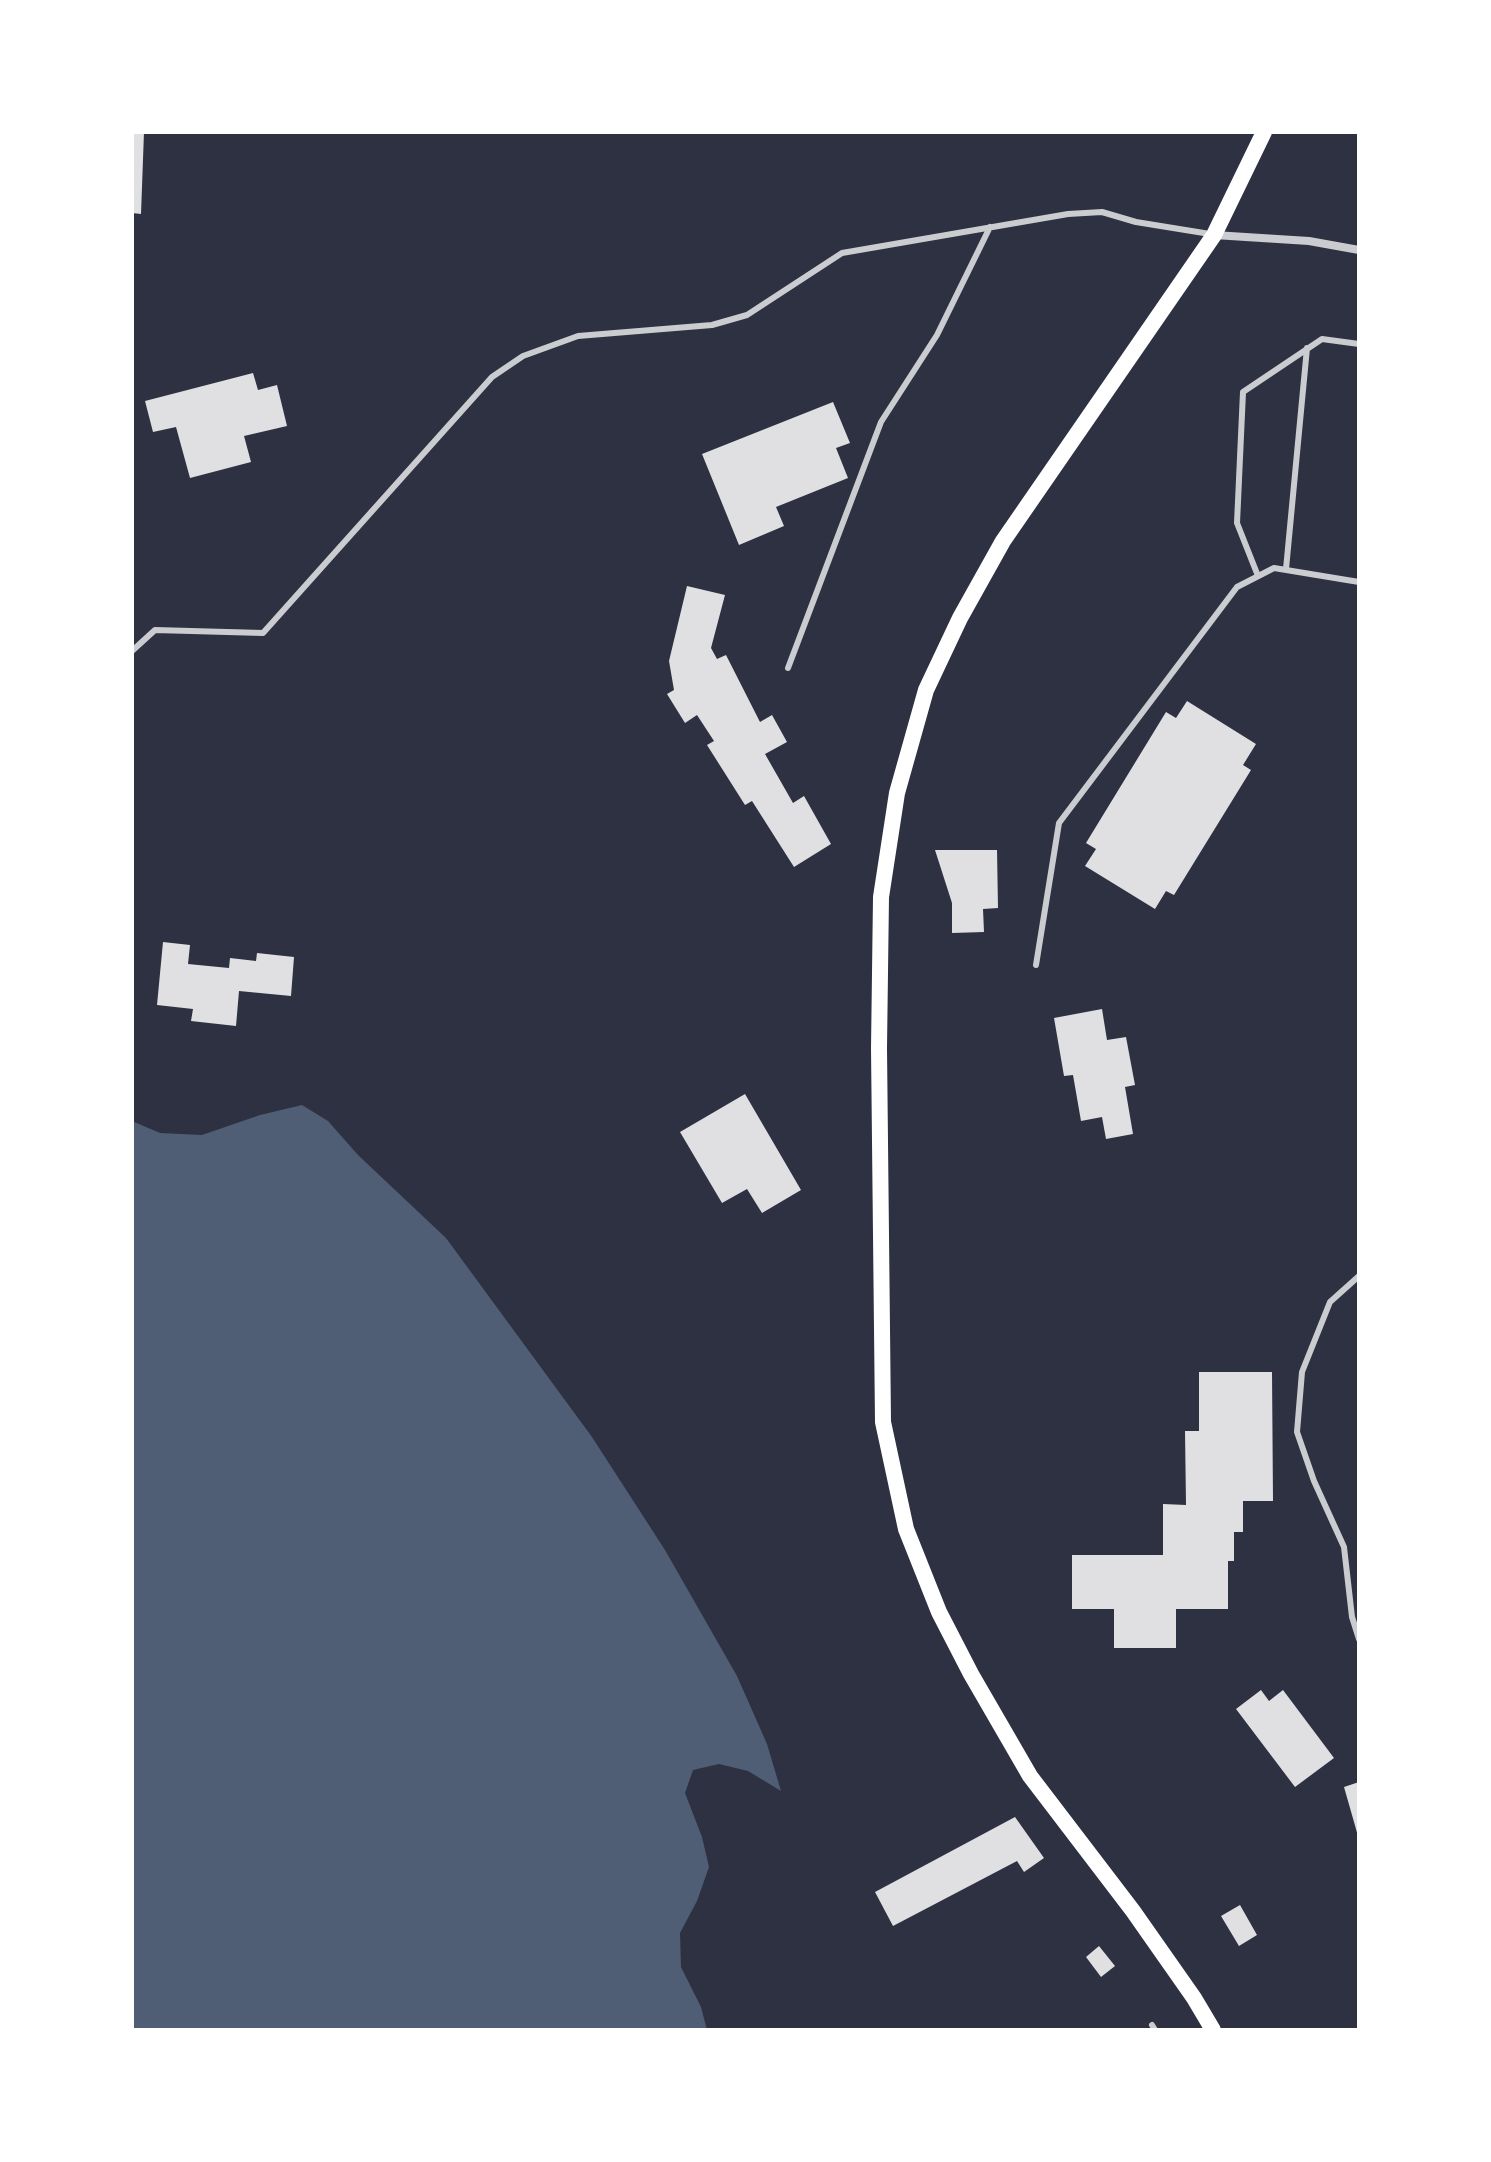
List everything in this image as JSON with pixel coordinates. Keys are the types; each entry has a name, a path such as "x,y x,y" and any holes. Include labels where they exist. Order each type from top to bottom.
{"main road":[{"path":"1213,2030 1133,1911 1030,1776 939,1612 906,1529 883,1422 879,1048 881,897 897,793 926,690 960,618 1003,541 1214,235 1264,132"}],"street":[{"path":"1214,235 1309,241 1359,250"}],"lane":[{"path":"132,651 155,630 263,633 492,377 523,356 578,336 712,325 747,315 842,253 990,227 1068,214 1102,212 1136,222 1214,235"},
{"path":"788,668 881,422 937,335 990,227"},
{"path":"1258,576 1237,523 1243,392 1322,339 1359,344"},
{"path":"1286,569 1307,348"},
{"path":"1036,965 1059,823 1237,587 1274,568 1359,582"},
{"path":"1359,1276 1330,1302 1302,1372 1297,1432 1314,1481 1344,1547 1352,1617 1359,1639"}],"water":[{"path":"302,1105 328,1121 358,1155 446,1238 592,1437 665,1550 737,1676 767,1744 781,1791 748,1771 719,1764 693,1770 685,1793 702,1837 709,1867 697,1901 680,1933 681,1967 701,2007 707,2030 132,2030 132,1121 160,1133 202,1135 260,1115"}],"building":[{"path":"132,132 144,132 141,214 132,213"},
{"path":"253,373 258,390 277,385 287,426 244,436 251,462 190,478 176,427 153,432 145,401"},
{"path":"833,402 850,443 836,448 848,478 776,507 784,526 739,545 702,454"},
{"path":"687,586 725,595 711,648 717,659 726,655 760,722 772,715 787,742 765,754 793,803 804,796 831,844 794,867 752,801 745,805 707,745 714,741 697,715 685,723 667,694 674,690 669,661"},
{"path":"1187,701 1256,744 1243,765 1251,770 1174,895 1166,891 1155,909 1085,866 1096,849 1086,843 1166,712 1176,718"},
{"path":"935,850 997,850 998,908 983,909 984,932 952,933 952,903"},
{"path":"163,942 190,945 188,964 229,968 230,958 256,961 257,953 294,957 291,996 239,991 236,1026 191,1021 193,1009 157,1005"},
{"path":"1102,1009 1107,1040 1126,1037 1135,1085 1125,1087 1133,1134 1106,1139 1102,1117 1081,1121 1073,1075 1064,1076 1054,1018"},
{"path":"745,1094 801,1190 762,1213 747,1189 722,1203 680,1132"},
{"path":"1199,1372 1272,1372 1273,1501 1243,1501 1243,1532 1234,1532 1234,1561 1228,1561 1228,1609 1176,1609 1176,1648 1114,1648 1114,1609 1072,1609 1072,1555 1163,1555 1163,1504 1186,1505 1185,1431 1199,1431"},
{"path":"1261,1690 1269,1701 1283,1690 1334,1758 1295,1787 1236,1709"},
{"path":"1359,1782 1359,1836 1358,1836 1344,1787"},
{"path":"1015,1817 1044,1858 1024,1872 1017,1861 893,1926 875,1892"},
{"path":"1240,1905 1257,1935 1239,1946 1221,1916"},
{"path":"1099,1946 1115,1966 1101,1977 1086,1957"}]}
